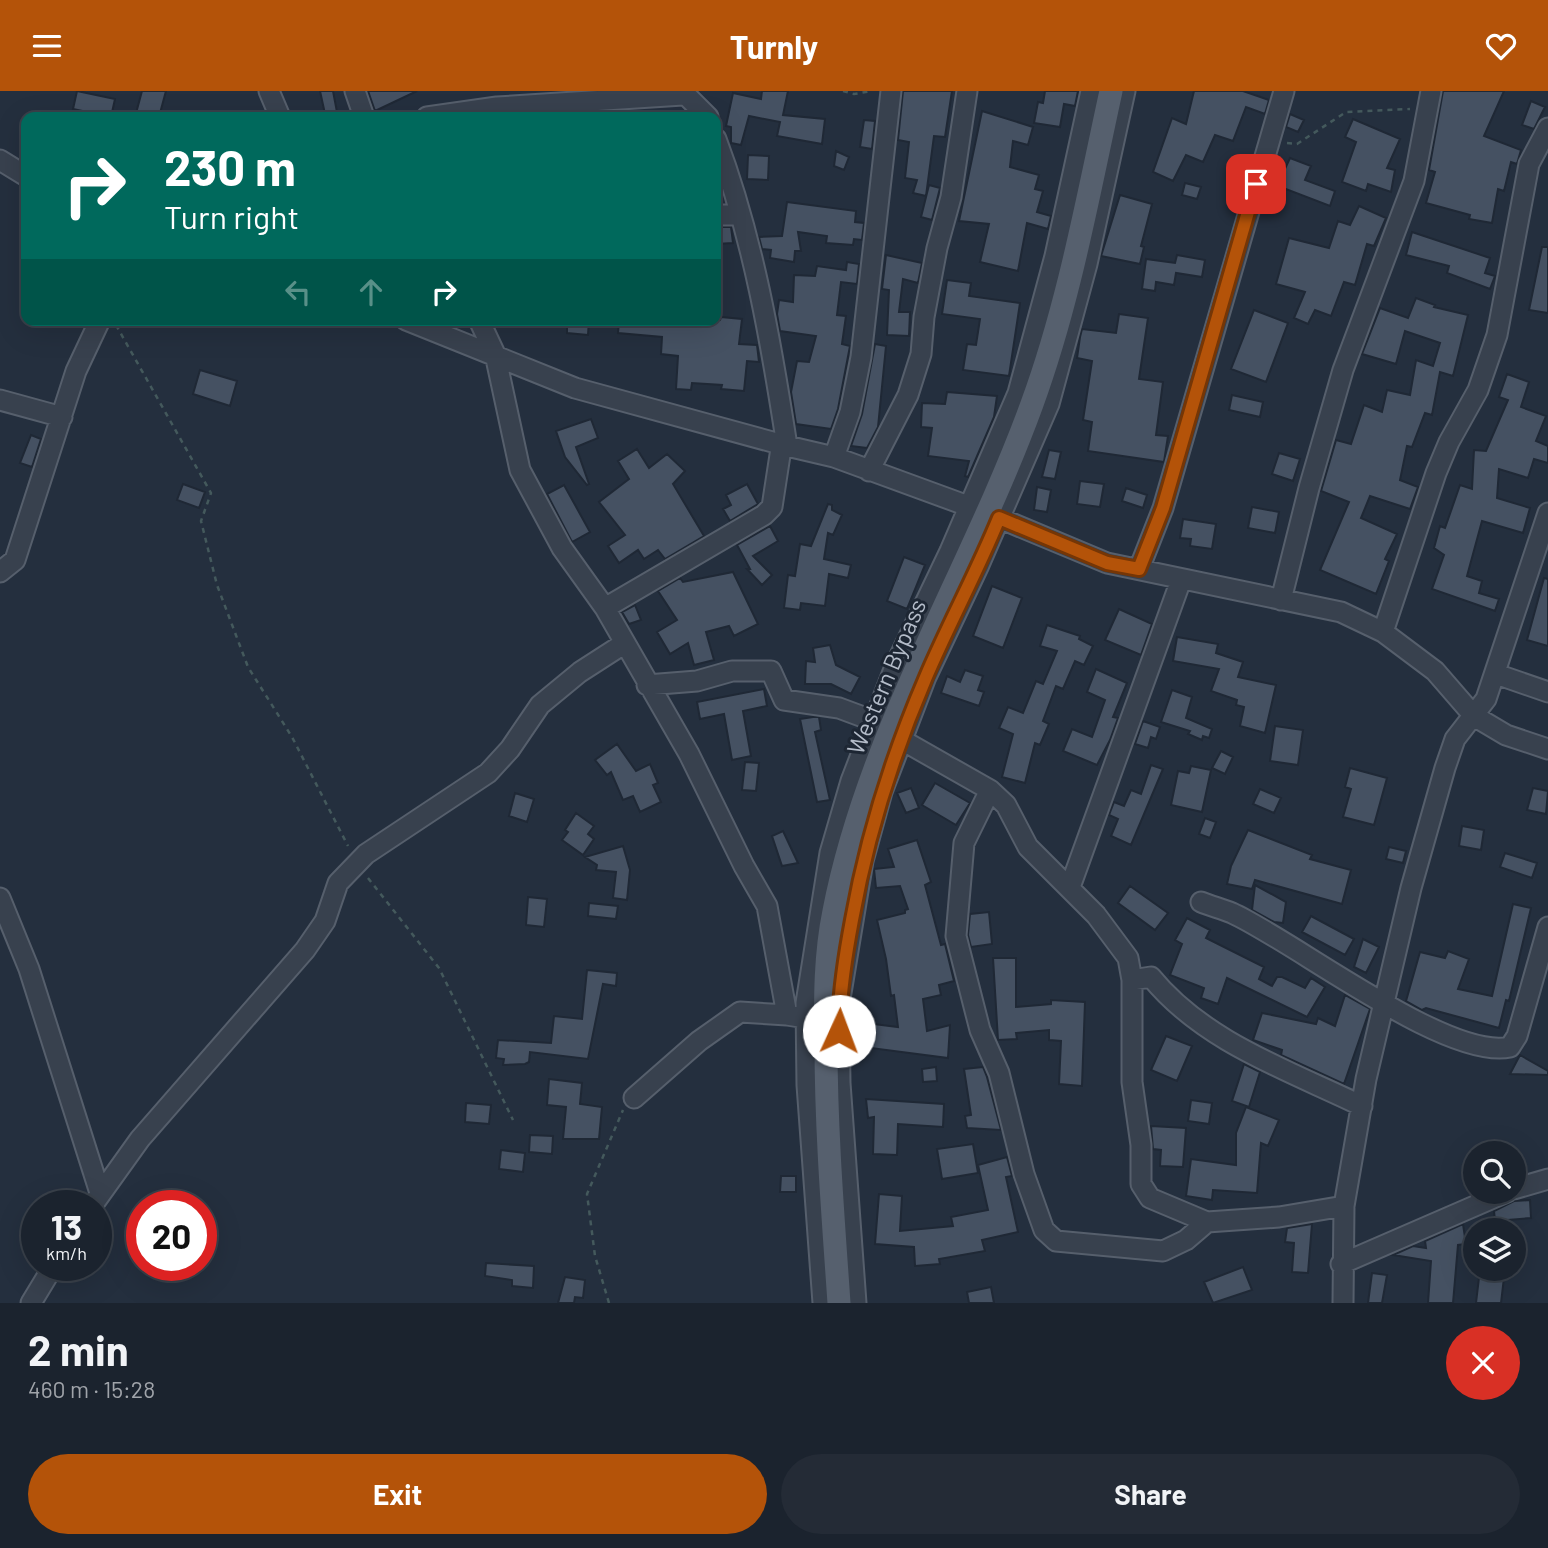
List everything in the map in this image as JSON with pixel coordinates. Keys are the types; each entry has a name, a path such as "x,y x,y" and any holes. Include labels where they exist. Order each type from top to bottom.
{"main road":[{"name":"Western Bypass","path":"839,1303 826,1114 826,967 834,911 858,816 892,726 988,513 1033,403 1066,293 1111,91"}],"street":[{"path":"269,91 277,112"},
{"path":"355,91 362,112"},
{"path":"834,457 850,412 861,357 891,91"},
{"path":"869,471 908,395 921,354 924,317 937,248 951,197 967,91"},
{"path":"797,1016 807,991 830,853 851,781 896,663 1018,393 1055,256 1091,91"},
{"path":"856,1303 840,1083 839,1005 863,861 882,792 926,677 1049,404 1087,264 1125,91"},
{"path":"1139,569 1163,508 1284,91"},
{"path":"462,112 682,93 704,112"},
{"path":"1281,600 1308,488 1343,370 1414,181 1430,101"},
{"path":"1383,632 1436,473 1448,442 1478,390 1497,335 1529,164 1548,128"},
{"path":"605,608 764,515 772,507 784,444 769,332 721,156"},
{"path":"0,160 21,173"},
{"path":"721,215 739,215"},
{"path":"0,572 15,560 76,371 97,326"},
{"path":"422,326 495,354 530,372 584,391 834,457 968,506"},
{"path":"482,326 495,354 520,470 562,548 605,608 689,754 744,866 767,906 797,1016 807,1085 822,1303"},
{"path":"0,400 62,417"},
{"path":"1343,1303 1341,1264 1344,1206 1383,1003 1445,768 1455,739 1486,699 1548,513"},
{"path":"999,518 1107,563 1340,612 1383,632 1435,671 1474,716 1506,735 1548,749"},
{"path":"1070,887 1181,580"},
{"path":"103,1190 148,1130 305,950 325,922 338,883 356,864 407,824 488,773 510,749 540,705 580,672 625,643"},
{"path":"647,685 697,681 732,671 771,671 784,700 839,708 874,721"},
{"path":"1496,674 1548,692"},
{"path":"902,740 990,790 1006,805 1028,847 1096,915 1128,958 1132,980 1132,1081 1141,1145 1141,1184 1150,1198 1160,1205 1207,1222 1279,1217 1344,1206"},
{"path":"990,790 964,843 956,936 980,1031 999,1073 1024,1174 1044,1230 1056,1241 1163,1251 1186,1240 1207,1222"},
{"path":"0,898 33,982 93,1190"},
{"path":"1201,902 1233,913 1383,1003 1449,1036 1499,1049 1510,1047 1517,1036 1548,927"},
{"path":"1132,980 1151,977 1164,993 1214,1035 1362,1106"},
{"path":"634,1098 699,1041 740,1012 797,1016"},
{"path":"1526,1185 1548,1179"},
{"path":"1341,1264 1479,1204"},
{"path":"31,1303 44,1281"}],"path":[{"path":"843,91 854,94 872,91"},
{"path":"1269,141 1297,144 1346,111 1430,101"},
{"path":"116,326 211,493 201,521 217,585 248,667 292,737 356,864 439,968 513,1120"},
{"path":"609,1303 594,1257 587,1194 619,1115 634,1098"}],"building":[{"path":"77,91 115,99 112,112 73,109"},
{"path":"142,91 166,91 160,112 136,112"},
{"path":"320,91 333,91 337,112 325,112"},
{"path":"368,91 417,91 375,111"},
{"path":"762,91 788,91 783,115 825,119 822,144 777,136 780,122 749,116 741,145 731,143 731,127 726,126 733,93 761,99"},
{"path":"903,91 952,91 945,137 934,136 926,196 913,193 917,180 905,178 909,142 898,140"},
{"path":"1045,91 1078,91 1075,106 1064,104 1060,127 1034,123 1038,102 1043,103"},
{"path":"1194,91 1243,91 1269,100 1265,114 1246,107 1233,141 1215,135 1203,162 1186,155 1173,181 1153,172 1172,118 1186,124"},
{"path":"1443,91 1504,91 1484,136 1521,150 1517,164 1511,162 1504,191 1498,189 1492,223 1469,219 1470,215 1426,203 1435,172 1429,170"},
{"path":"1531,101 1545,107 1534,129 1522,125"},
{"path":"982,111 1033,127 1028,145 1013,141 1010,167 1039,175 1035,189 1043,191 1037,212 1051,216 1048,229 1027,223 1018,271 980,262 989,224 959,221"},
{"path":"1290,114 1304,120 1298,132 1286,127"},
{"path":"1353,119 1400,139 1387,168 1395,170 1391,192 1368,184 1366,191 1342,182 1356,142 1345,137"},
{"path":"864,120 875,121 872,149 860,147"},
{"path":"836,151 849,157 844,170 834,166"},
{"path":"748,155 769,156 768,180 747,179"},
{"path":"1290,158 1311,166 1305,180 1335,191 1330,206 1270,183 1275,167 1284,171"},
{"path":"1185,183 1201,187 1197,199 1182,195"},
{"path":"929,185 940,188 932,220 921,217"},
{"path":"1120,195 1152,204 1141,246 1144,247 1140,264 1101,256"},
{"path":"787,202 856,211 855,222 864,223 862,240 854,239 853,245 826,243 827,236 798,232 801,251 795,251 794,262 770,258 771,250 762,249 759,237 782,236"},
{"path":"1359,206 1386,218 1374,246 1367,244 1355,285 1344,282 1331,316 1315,310 1308,324 1294,318 1305,292 1276,284 1289,238 1329,248 1338,221 1350,225"},
{"path":"721,227 731,227 733,243 721,244"},
{"path":"1412,232 1490,258 1485,273 1495,276 1490,289 1447,273 1449,266 1406,255"},
{"path":"1542,247 1548,247 1548,313 1529,310"},
{"path":"886,255 922,263 918,283 903,279 899,312 910,312 909,336 887,335 889,290 882,289"},
{"path":"1177,255 1205,260 1202,277 1176,273 1174,285 1156,282 1155,291 1142,289 1146,259 1175,263"},
{"path":"847,262 859,264 857,284 841,282 837,315 846,316 842,344 850,346 838,409 831,429 796,424 791,392 797,361 809,362 816,336 780,331 777,314 779,300 793,302 794,275 815,276 817,266 846,270"},
{"path":"947,280 971,283 969,296 1020,303 1009,376 963,370 967,344 976,345 980,319 942,314"},
{"path":"1416,298 1435,305 1434,307 1468,315 1453,376 1440,372 1432,415 1425,413 1412,447 1407,446 1400,480 1418,487 1410,509 1370,496 1361,518 1397,534 1385,559 1389,561 1376,594 1320,570 1349,502 1321,491 1336,440 1351,444 1364,405 1382,412 1387,390 1410,395 1416,360 1433,366 1440,343 1405,331 1396,364 1362,354 1380,308 1408,318"},
{"path":"1254,310 1288,323 1266,382 1231,369"},
{"path":"1119,314 1148,318 1139,379 1163,382 1156,435 1168,436 1164,462 1088,451 1092,422 1083,420 1092,361 1077,358 1080,337 1082,329 1116,333"},
{"path":"721,317 742,319 739,344 757,345 759,362 747,361 744,391 721,389 722,385 692,383 691,390 676,389 678,356 661,354 662,337 618,333 619,326 721,326"},
{"path":"567,326 589,326 588,335 567,333"},
{"path":"875,344 886,346 878,427 867,448 851,446 862,414"},
{"path":"200,370 237,381 230,406 193,394"},
{"path":"1507,374 1529,382 1521,407 1546,416 1536,441 1548,446 1548,463 1534,459 1528,478 1499,469 1497,498 1530,508 1523,533 1482,521 1467,576 1482,581 1479,593 1499,599 1495,611 1432,589 1444,555 1434,548 1440,526 1445,528 1460,485 1472,489 1474,450 1486,451 1508,400 1499,397"},
{"path":"947,392 997,396 994,417 968,477 965,476 969,461 928,456 932,428 921,427 922,403 945,404"},
{"path":"1232,395 1263,402 1260,417 1229,410"},
{"path":"591,419 598,438 576,447 589,484 587,485 565,457 556,431"},
{"path":"31,435 41,439 32,467 20,463"},
{"path":"637,449 649,468 667,454 685,471 673,484 704,536 665,559 658,550 644,559 638,550 619,563 608,546 625,535 599,502 629,479 618,461"},
{"path":"1049,450 1061,452 1055,479 1042,477"},
{"path":"1279,453 1300,459 1293,481 1272,474"},
{"path":"1080,481 1104,484 1100,507 1077,504"},
{"path":"183,484 205,492 199,508 177,500"},
{"path":"747,484 758,504 730,521 723,509 731,505 726,495"},
{"path":"564,485 590,532 572,542 547,494"},
{"path":"1037,487 1051,490 1047,512 1034,510"},
{"path":"1126,488 1147,495 1143,508 1122,501"},
{"path":"828,504 832,505 832,510 842,515 833,535 828,533 824,559 851,565 848,578 829,574 825,606 801,603 800,610 784,608 788,575 795,576 800,544 811,546"},
{"path":"1252,507 1279,512 1275,533 1248,528"},
{"path":"1183,519 1216,524 1212,549 1190,546 1191,539 1180,538"},
{"path":"770,526 778,541 753,556 772,575 762,585 747,569 750,569 737,545"},
{"path":"904,557 925,565 907,609 887,601"},
{"path":"733,572 758,624 734,636 729,626 706,632 714,660 694,665 688,643 670,654 657,632 677,620 658,591 680,578 683,582"},
{"path":"1544,578 1548,579 1548,646 1527,640"},
{"path":"992,586 1022,598 1003,648 973,636"},
{"path":"635,605 641,620 629,624 622,612"},
{"path":"1119,609 1152,624 1141,655 1105,640"},
{"path":"1047,625 1080,636 1079,639 1093,646 1084,665 1075,661 1063,689 1056,686 1043,721 1049,724 1040,745 1035,743 1025,783 1002,777 1013,734 999,728 1008,707 1023,713 1036,681 1043,684 1057,651 1040,646"},
{"path":"1177,637 1218,644 1216,653 1243,662 1238,677 1276,685 1265,733 1240,726 1244,707 1236,705 1237,700 1211,691 1219,669 1173,661"},
{"path":"830,645 836,665 860,677 851,694 831,684 805,684 806,661 815,662 813,648"},
{"path":"1096,669 1127,683 1113,717 1118,718 1110,740 1097,765 1063,751 1072,729 1092,737 1105,700 1087,692"},
{"path":"965,670 983,676 978,690 984,692 979,706 941,693 947,676 960,682"},
{"path":"764,689 767,706 743,711 751,756 732,760 724,714 700,719 697,702"},
{"path":"1172,690 1192,697 1186,718 1212,729 1209,738 1203,736 1202,740 1188,734 1190,731 1161,722"},
{"path":"819,717 821,730 815,732 830,800 817,802 800,719"},
{"path":"1143,721 1160,727 1156,739 1151,737 1148,748 1135,744"},
{"path":"1275,726 1303,730 1298,765 1270,761"},
{"path":"617,744 636,771 650,764 658,783 653,785 661,802 640,812 633,796 623,800 611,772 607,775 595,760"},
{"path":"1221,751 1233,757 1225,774 1212,768"},
{"path":"745,762 759,763 756,791 742,790"},
{"path":"1151,765 1163,769 1131,845 1111,836 1118,819 1109,815 1114,802 1124,806 1131,790 1141,794"},
{"path":"1191,766 1211,770 1202,812 1171,805 1178,771 1189,773"},
{"path":"1350,768 1387,778 1374,825 1343,817 1351,789 1345,787"},
{"path":"935,783 970,803 956,825 922,805"},
{"path":"911,788 919,808 906,813 897,793"},
{"path":"1533,788 1548,791 1546,814 1527,810"},
{"path":"1260,789 1281,798 1274,813 1253,804"},
{"path":"515,793 534,799 527,822 509,816"},
{"path":"576,813 594,826 588,834 594,839 583,855 562,840"},
{"path":"1205,818 1216,822 1210,838 1199,834"},
{"path":"1462,826 1484,830 1481,850 1459,846"},
{"path":"1248,830 1312,855 1310,859 1351,870 1342,904 1255,880 1252,889 1227,884 1231,866"},
{"path":"783,831 798,863 782,866 772,836"},
{"path":"917,840 931,882 925,885 954,981 939,985 941,995 923,999 927,1031 950,1025 948,1058 863,1047 866,1023 898,1027 894,995 891,996 877,920 905,913 908,909 900,886 876,888 874,869 894,867 888,849"},
{"path":"623,846 630,870 627,900 613,898 616,872 596,870 597,865 585,857"},
{"path":"1389,847 1406,851 1403,863 1386,859"},
{"path":"1505,853 1537,863 1532,878 1500,867"},
{"path":"1255,885 1286,902 1283,923 1274,922 1252,910"},
{"path":"1130,886 1168,913 1155,930 1118,903"},
{"path":"528,897 547,899 544,927 526,925"},
{"path":"589,903 618,906 616,919 588,916"},
{"path":"1513,904 1531,908 1509,1001 1506,1000 1499,1028 1426,1008 1422,1010 1406,1001 1420,952 1445,958 1448,951 1469,959 1458,989 1492,996"},
{"path":"989,912 992,944 971,947 968,935 970,914"},
{"path":"1311,916 1354,939 1345,955 1302,932"},
{"path":"1187,918 1210,930 1206,938 1264,967 1259,979 1272,986 1277,977 1282,977 1305,988 1311,978 1325,987 1307,1017 1227,978 1218,1004 1201,998 1204,988 1170,975 1182,944 1175,940"},
{"path":"1363,939 1379,947 1366,973 1354,967"},
{"path":"993,958 1016,958 1016,1007 1051,1004 1051,1000 1085,1002 1082,1086 1059,1084 1061,1041 1049,1040 1049,1030 1016,1033 1017,1039 998,1040"},
{"path":"587,970 617,973 616,986 603,984 588,1059 530,1052 529,1062 525,1064 503,1065 504,1059 496,1058 498,1040 551,1043 554,1016 582,1019"},
{"path":"1345,995 1370,1009 1344,1084 1281,1055 1282,1050 1253,1040 1262,1013 1316,1024 1318,1018 1335,1026"},
{"path":"1166,1036 1192,1046 1177,1081 1151,1070"},
{"path":"1520,1055 1548,1071 1548,1075 1510,1074"},
{"path":"1244,1064 1260,1072 1249,1107 1232,1101"},
{"path":"936,1067 937,1081 923,1082 922,1069"},
{"path":"983,1067 1001,1130 967,1128 965,1116 971,1115 964,1069"},
{"path":"549,1079 582,1083 580,1104 602,1107 599,1139 563,1139 566,1107 547,1105"},
{"path":"866,1099 944,1104 943,1127 898,1124 897,1155 873,1154 874,1117 868,1118"},
{"path":"1191,1100 1212,1103 1209,1124 1188,1121"},
{"path":"466,1103 491,1105 489,1124 465,1122"},
{"path":"1246,1107 1279,1120 1268,1146 1261,1143 1257,1193 1213,1190 1212,1200 1186,1196 1191,1159 1236,1165 1236,1133"},
{"path":"1151,1126 1186,1128 1183,1167 1160,1166 1161,1150 1153,1149"},
{"path":"530,1135 553,1136 552,1154 529,1152"},
{"path":"973,1144 978,1173 942,1179 937,1149"},
{"path":"501,1150 525,1153 523,1172 499,1169"},
{"path":"1007,1157 1012,1176 1006,1177 1018,1232 982,1240 985,1251 939,1259 940,1264 915,1266 914,1247 875,1244 879,1194 902,1196 900,1231 953,1226 951,1217 988,1210 978,1165"},
{"path":"781,1176 796,1176 796,1192 780,1192"},
{"path":"1526,1200 1530,1200 1531,1218 1495,1218 1494,1211 1508,1204 1526,1204"},
{"path":"1312,1224 1308,1273 1292,1272 1294,1243 1285,1242 1287,1228"},
{"path":"1463,1224 1463,1244 1458,1245 1453,1303 1428,1303 1431,1261 1393,1255 1413,1246 1426,1248 1425,1241"},
{"path":"486,1263 534,1266 533,1288 512,1286 512,1280 485,1276"},
{"path":"1243,1267 1252,1290 1213,1303 1204,1282"},
{"path":"1372,1273 1387,1275 1382,1303 1368,1303"},
{"path":"565,1277 585,1280 583,1298 575,1297 574,1303 558,1303"},
{"path":"1479,1281 1504,1281 1501,1303 1476,1303"},
{"path":"991,1287 994,1303 969,1303 967,1292"}],"route":[{"path":"839,1031 839,1005 854,910 863,861 882,792 926,677 999,518 1107,563 1139,569 1163,508 1256,184"}]}
